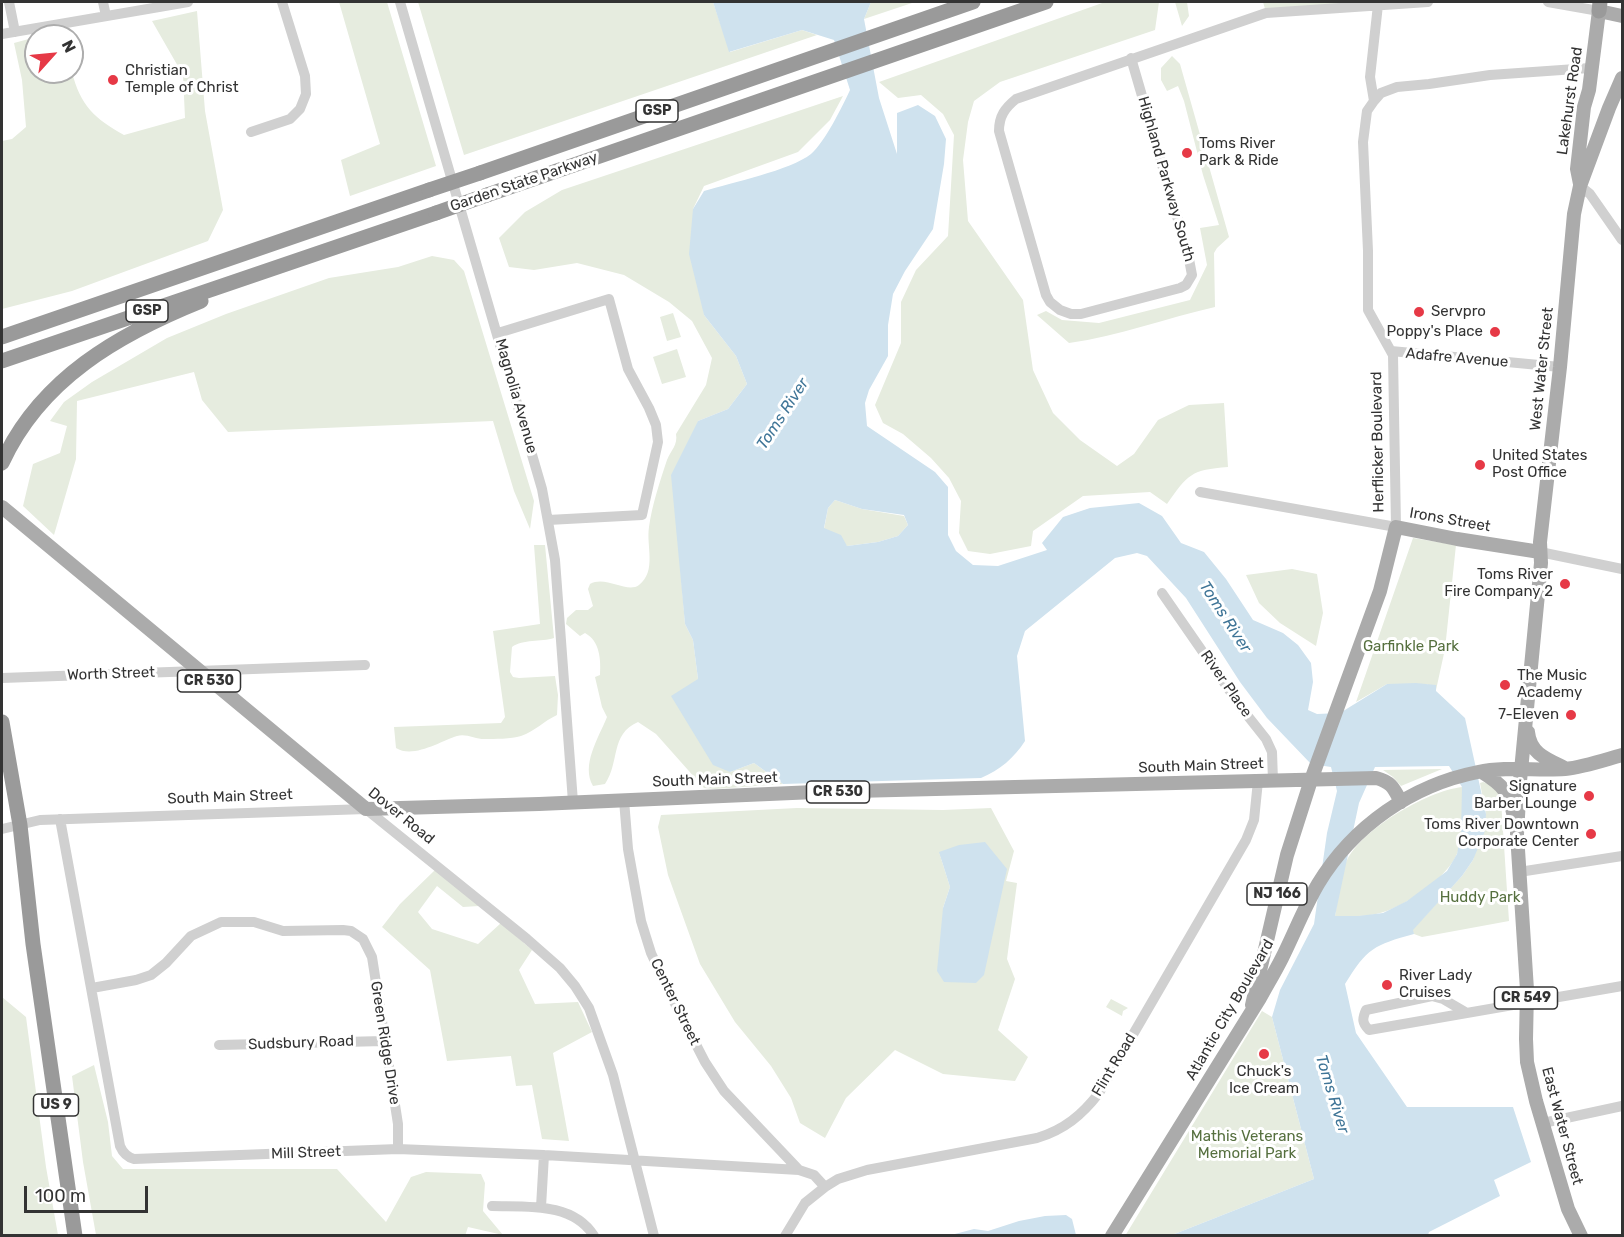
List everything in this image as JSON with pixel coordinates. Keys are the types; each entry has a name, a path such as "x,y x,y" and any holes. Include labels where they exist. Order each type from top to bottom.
{"highway":[{"name":"Garden State Parkway","path":"2,337 972,2"},
{"name":"Garden State Parkway","path":"2,361 1046,2"},
{"path":"2,463 17,433 36,406 63,380 90,359 161,319 207,299 271,277 292,262"},
{"name":"US 9","path":"2,722 20,825 33,944 75,1236"}],"main road":[{"path":"1600,6 1623,16"},
{"name":"Lakehurst Road","path":"1580,186 1577,169 1600,6"},
{"name":"Lakehurst Road","path":"1580,186 1621,83"},
{"name":"West Water Street","path":"1522,770 1541,563 1540,552 1574,214 1580,186"},
{"name":"Dover Road","path":"2,507 366,809"},
{"name":"Irons Street","path":"1396,527 1540,552"},
{"name":"Herflicker Boulevard","path":"1251,1010 1284,866 1313,774 1380,591 1396,527"},
{"path":"1526,718 1528,738 1537,753 1566,769"},
{"name":"NJ 166","path":"1522,770 1566,769 1623,755"},
{"name":"Atlantic City Boulevard","path":"1112,1236 1260,998 1282,959 1314,891 1338,856 1364,828 1426,788 1454,777 1480,772 1522,770"},
{"name":"East Water Street","path":"1522,770 1517,834 1527,1062 1568,1209 1581,1236"},
{"path":"1480,772 1496,780 1504,788 1509,799 1517,834"},
{"name":"South Main Street","path":"366,809 815,792 1273,781 1313,774 1327,779 1376,778 1386,781 1394,789 1401,802"}],"street":[{"path":"9,2 15,32"},
{"path":"103,2 105,16"},
{"path":"2,34 188,2"},
{"path":"251,132 290,120 300,109 306,94 305,76 282,2"},
{"name":"Magnolia Avenue","path":"400,2 539,477 555,560 573,802"},
{"name":"Highland Parkway South","path":"1131,58 1188,254 1192,275 1186,285 1180,288 1081,314 1071,314 1060,310 1050,302 1046,295 999,131 1000,118 1004,109 1016,99 1131,58 1266,13 1428,2"},
{"path":"1548,2 1600,6"},
{"name":"Herflicker Boulevard","path":"1378,5 1370,77 1374,101 1367,111 1363,142 1368,310 1393,355 1396,527"},
{"path":"1374,101 1381,93 1397,87 1490,75 1590,69"},
{"path":"1580,186 1590,194 1623,240"},
{"path":"498,333 609,299 628,369 650,408 656,425 658,442 642,515 548,519"},
{"name":"Adafre Avenue","path":"1391,351 1560,367"},
{"name":"Irons Street","path":"1200,492 1396,527"},
{"name":"Irons Street","path":"1540,552 1623,569"},
{"name":"River Place","path":"1162,593 1243,710 1266,739 1272,752 1273,781"},
{"name":"Worth Street","path":"2,678 365,665"},
{"name":"Flint Road","path":"785,1236 805,1203 825,1186 844,1177 867,1170 1037,1138 1062,1128 1086,1109 1099,1093 1246,840 1254,820 1258,781"},
{"name":"Center Street","path":"624,800 628,849 641,921 651,953 668,990 705,1062 724,1091 747,1118 799,1170"},
{"name":"South Main Street","path":"2,828 40,820 366,809"},
{"name":"Dover Road","path":"366,809 527,939 560,968 575,986 589,1008 599,1035 636,1160 654,1236"},
{"name":"Mill Street","path":"60,819 120,1146 123,1153 130,1158 398,1149 799,1170 814,1175 825,1186"},
{"path":"1519,872 1623,856"},
{"name":"Green Ridge Drive","path":"92,988 151,975 166,963 191,936 221,922 254,922 283,932 351,931 363,939 372,957 398,1124 398,1149"},
{"path":"1467,1013 1443,999 1432,996 1366,1010 1363,1018 1364,1025 1369,1030 1623,986"},
{"name":"Sudsbury Road","path":"219,1045 384,1041"},
{"path":"1543,1123 1623,1106"},
{"path":"541,1207 544,1155"},
{"path":"492,1206 541,1207 563,1212 578,1218 594,1236"}],"green space":[{"path":"339,2 387,2 436,166 350,196 341,160 380,144"},
{"path":"418,2 713,2 730,52 802,30 817,35 464,155"},
{"path":"871,2 915,2 864,19"},
{"path":"1105,2 1159,2 1155,30 1000,82 974,101 968,122 963,160 968,221 1023,300 1033,370 1053,413 1080,440 1117,466 1134,454 1158,420 1189,405 1224,403 1228,467 1206,470 1192,475 1180,486 1167,504 1150,492 1083,496 1033,531 1031,546 990,554 968,551 959,533 961,501 949,478 931,458 903,434 883,423 875,405 901,343 901,302 916,270 948,236 954,135 943,114 921,95 898,98 879,82"},
{"path":"1175,2 1187,2 1189,16 1182,26"},
{"path":"1263,2 1382,2 1265,9"},
{"path":"197,11 205,111 223,210 208,241 72,291 2,309 2,141 12,139 26,127 22,80 14,43 24,40 24,84 75,84 90,110 124,135 185,118 183,75 152,21"},
{"path":"1172,56 1180,64 1229,237 1214,253 1215,307 1106,336 1069,343 1037,315 1046,311 1062,320 1099,323 1190,300 1207,265 1200,228 1219,225 1178,86 1167,91 1161,80 1161,68"},
{"path":"843,96 830,120 798,152 704,186 693,209 704,315 736,356 747,384 728,409 698,421 680,563 685,624 693,640 698,679 730,772 754,763 783,784 704,788 656,734 638,722 629,727 619,741 613,767 605,784 593,786 590,778 590,761 595,743 607,717 602,707 595,677 600,675 600,657 597,646 590,636 585,633 580,636 566,624 567,618 576,610 588,610 593,606 588,589 590,584 603,582 634,587 639,585 648,573 650,558 648,534 659,485 675,444 676,434 706,385 712,358 692,321 669,302 624,275 577,263 534,270 509,267 499,238 525,212 562,190"},
{"path":"432,256 454,260 464,271 534,501 530,529 514,491 493,421 228,432 202,400 194,372 77,401 76,459 54,535 23,506 33,464 60,453 67,426 50,421 64,402 92,382 167,338 226,314 329,278 398,267"},
{"path":"673,313 681,337 667,341 660,317"},
{"path":"677,349 686,377 662,384 653,357"},
{"path":"835,500 862,509 904,516 908,525 898,536 878,542 847,546 824,529 828,508"},
{"name":"Garfinkle Park","path":"1413,538 1456,545 1445,649 1436,690 1427,684 1387,684 1356,702"},
{"path":"534,545 545,545 554,638 516,644 512,647 510,672 513,677 519,678 555,676 558,695 557,715 517,737 484,739 460,735 419,750 403,751 396,748 394,727 501,723 505,717 493,631 540,624"},
{"path":"1292,569 1317,574 1323,613 1316,646 1280,623 1259,603 1246,575"},
{"path":"1442,769 1401,786 1383,770"},
{"name":"Huddy Park","path":"1483,782 1494,789 1501,800 1509,921 1422,937 1414,934 1412,930 1462,876 1473,860 1486,814 1480,783"},
{"name":"Huddy Park","path":"1462,787 1460,843 1453,861 1445,871 1411,899 1387,911 1366,916 1335,916 1345,865 1363,839 1378,826 1413,804 1447,790"},
{"path":"797,808 943,810 991,808 1014,851 1006,881 1017,883 1007,959 1015,979 998,1030 1028,1057 1015,1081 943,1074 895,1050 846,1098 825,1138 800,1123 791,1098 771,1066 735,1022 700,964 668,875 658,827 661,815","holes":["939,852 984,975 943,908 950,887"]},
{"path":"435,870 479,906 463,907 437,886 418,912 432,929 478,944 501,923 532,950 519,970 535,1004 578,1002 592,1032 553,1053 569,1141 542,1139 532,1085 516,1086 511,1056 447,1061 430,970 382,927 400,904"},
{"path":"2,997 26,1017 46,1167 58,1235 2,1235"},
{"path":"1111,999 1128,1008 1123,1011 1122,1016 1106,1007"},
{"name":"Mathis Veterans Memorial Park","path":"1262,1011 1272,1017 1314,1179 1172,1235 1125,1236"},
{"path":"94,1065 108,1122 112,1156 123,1169 337,1169 386,1222 411,1177 426,1172 481,1174 485,1183 483,1211 503,1235 468,1227 465,1236 96,1235 83,1162 72,1076"}],"water":[{"name":"Toms River","path":"713,2 871,2 864,19 879,98 897,154 897,113 918,105 935,116 946,139 933,229 905,271 893,294 888,325 888,356 869,390 865,403 867,426 935,472 948,487 948,535 956,551 973,565 998,566 1047,550 1042,543 1063,517 1090,508 1139,503 1162,516 1181,543 1204,552 1226,579 1253,620 1283,633 1298,645 1311,663 1313,682 1308,710 1317,714 1340,713 1387,684 1416,683 1436,685 1436,691 1465,718 1486,814 1485,831 1473,860 1462,876 1413,930 1414,934 1389,941 1366,955 1345,984 1356,1033 1407,1107 1513,1107 1531,1162 1494,1180 1500,1196 1429,1232 1428,1235 1172,1235 1314,1179 1272,1017 1280,990 1314,924 1327,833 1337,791 1331,767 1311,764 1267,718 1240,682 1186,598 1147,556 1137,553 1115,558 1025,631 1017,656 1025,741 1006,763 988,775 981,778 783,784 754,763 730,772 713,765 671,696 698,679 693,640 685,624 671,475 698,421 728,409 747,384 736,356 704,315 689,254 693,209 704,191 775,171 811,154 838,115 850,90 834,40 802,30 729,52","holes":["835,500 862,509 904,515 908,525 898,536 878,542 847,546 841,535 824,528 828,508","1449,766 1462,787 1461,832 1457,854 1447,871 1407,901 1383,913 1335,916 1359,803 1375,767"]},
{"path":"985,842 1007,869 984,975 976,983 944,982 937,971 943,908 950,887 939,852 959,845"},
{"path":"1066,1215 1072,1219 1076,1235 951,1235 974,1229 988,1231 1045,1216"}],"place":[{"name":"Christian Temple of Christ","path":"113,80"},
{"name":"Toms River Park & Ride","path":"1187,153"},
{"name":"Servpro","path":"1419,312"},
{"name":"Poppy's Place","path":"1495,332"},
{"name":"United States Post Office","path":"1480,465"},
{"name":"Toms River Fire Company 2","path":"1565,584"},
{"name":"The Music Academy","path":"1505,685"},
{"name":"7-Eleven","path":"1571,715"},
{"name":"Signature Barber Lounge","path":"1589,796"},
{"name":"Toms River Downtown Corporate Center","path":"1591,834"},
{"name":"River Lady Cruises","path":"1387,985"},
{"name":"Chuck's Ice Cream","path":"1264,1054"}]}
